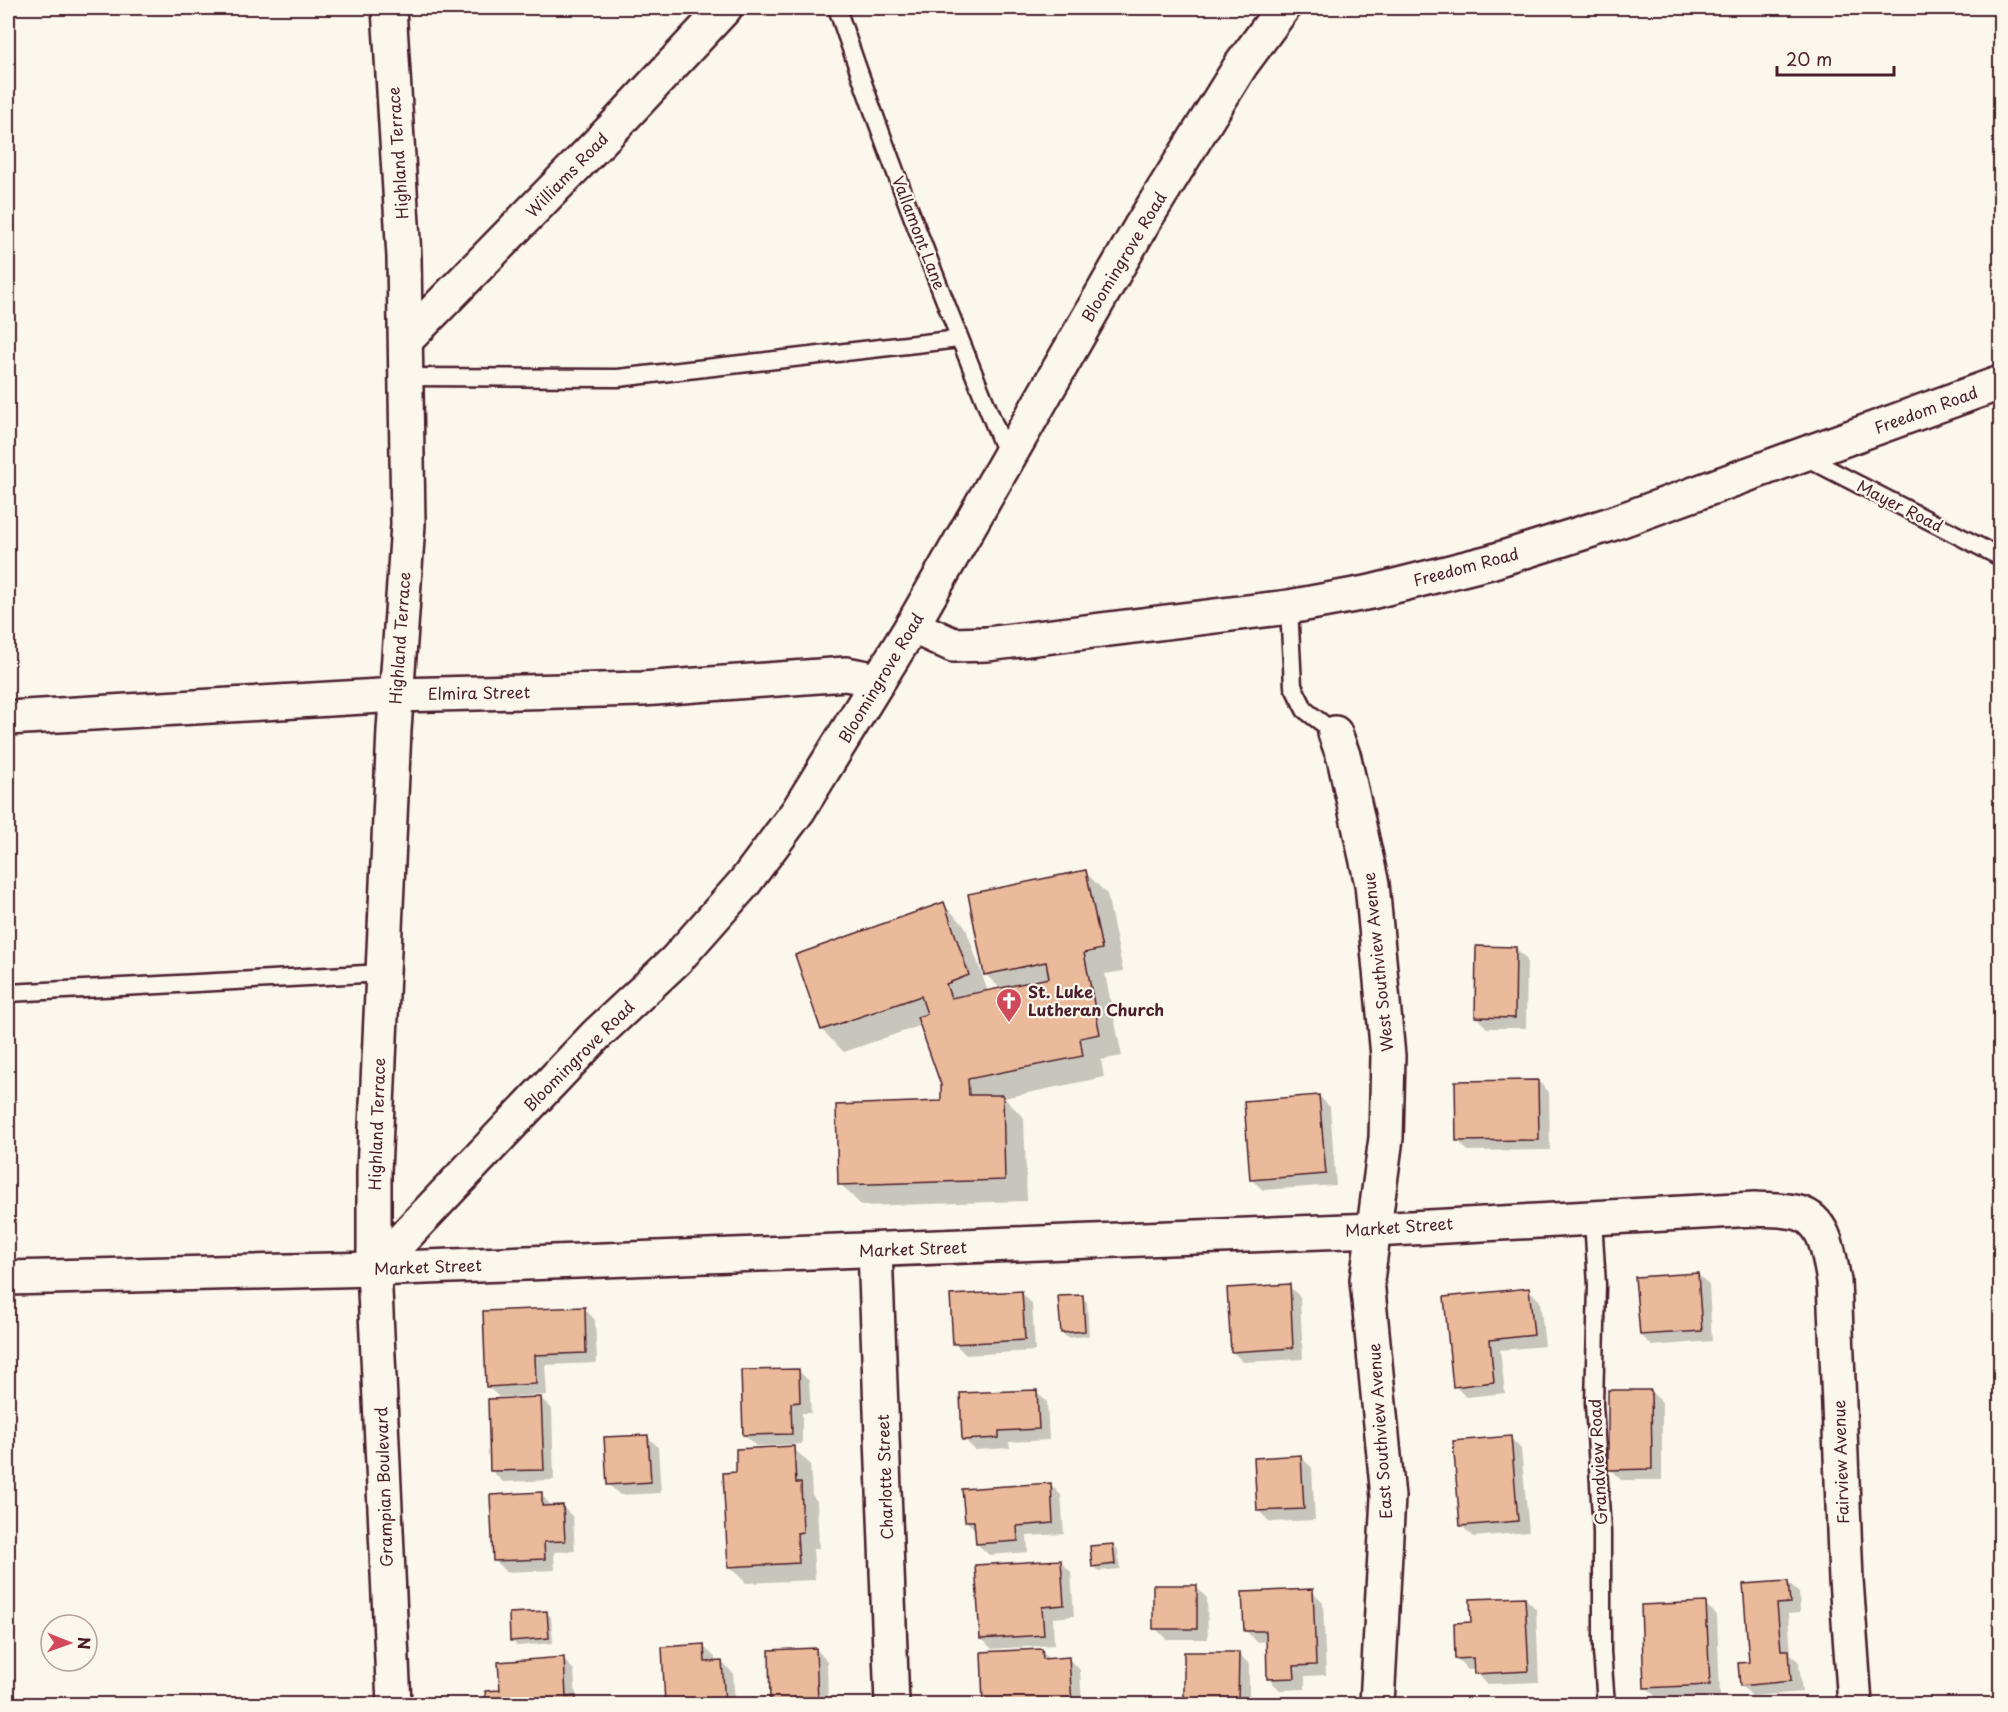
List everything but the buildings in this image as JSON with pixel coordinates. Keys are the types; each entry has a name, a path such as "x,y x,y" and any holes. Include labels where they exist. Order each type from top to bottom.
{"street":[{"name":"Highland Terrace","path":"375,1269 374,1171 397,695 408,524 404,257 389,8"},
{"name":"Williams Road","path":"406,340 614,127 725,8"},
{"name":"Bloomingrove Road","path":"375,1269 596,1035 676,960 746,882 810,792 859,716 877,680 912,626 1007,456 1148,216 1241,65 1282,8"},
{"name":"Freedom Road","path":"912,626 953,645 987,644 1289,607 1371,592 1490,562 1611,524 2001,383"},
{"name":"Elmira Street","path":"8,718 397,695 642,689 846,674 877,680"},
{"name":"West Southview Avenue","path":"1335,733 1344,758 1372,884 1388,1056 1386,1138 1374,1230"},
{"name":"Market Street","path":"8,1278 375,1269 875,1250 1374,1230 1446,1224 1593,1219 1755,1209 1799,1213 1816,1223"},
{"name":"Fairview Avenue","path":"1816,1223 1827,1243 1834,1281 1846,1580 1855,1704"},
{"name":"East Southview Avenue","path":"1374,1230 1367,1280 1388,1497 1377,1704"},
{"name":"Charlotte Street","path":"875,1250 892,1704"},
{"name":"Grampian Boulevard","path":"375,1269 394,1704"}],"lane":[{"name":"Vallamont Lane","path":"837,8 869,101 959,339 1007,456"},
{"path":"406,377 618,378 812,353 959,339"},
{"name":"Mayer Road","path":"1800,455 2001,557"},
{"name":"West Southview Avenue","path":"1289,607 1293,686 1305,710 1335,733"},
{"path":"8,993 384,974"},
{"name":"Grandview Road","path":"1593,1219 1597,1285 1594,1404 1602,1532 1602,1652 1606,1704"}],"place":[{"name":"St. Luke Lutheran Church","path":"1009,1024"}]}
